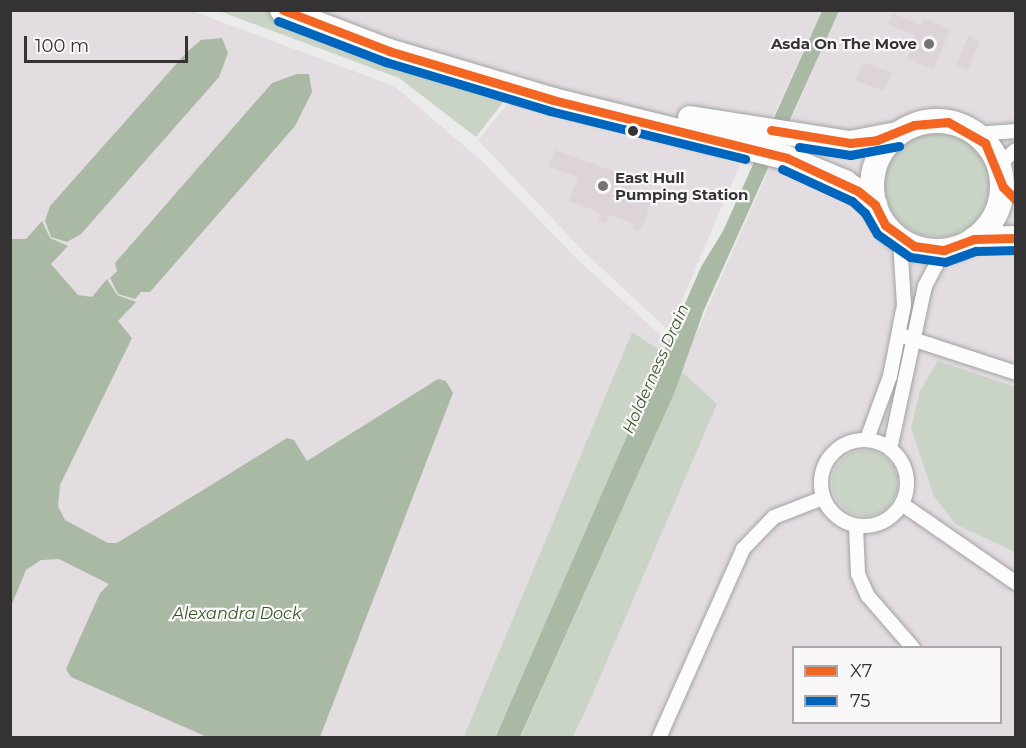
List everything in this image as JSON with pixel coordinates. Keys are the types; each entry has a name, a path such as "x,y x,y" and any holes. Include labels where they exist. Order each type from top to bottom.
{"highway":[{"path":"282,10 389,51 553,100 748,137 801,135 850,143 897,134 937,121 976,134 1008,176 997,209 974,239"},
{"path":"326,10 559,89 748,137 788,158 845,182 874,205 885,225 900,239 929,250 945,250 974,239 1016,238"},
{"path":"874,205 874,166 897,134"}],"street":[{"path":"976,134 1016,131"},
{"path":"890,448 905,336 900,239"},
{"path":"867,439 877,420 905,336 925,286 945,250"},
{"path":"905,336 1016,373"},
{"path":"867,439 890,448 906,474 902,504 882,522 856,526 836,516 823,498 821,477 829,457 839,447 867,439"},
{"path":"659,738 743,549 774,517 823,498"},
{"path":"902,504 1016,583"},
{"path":"856,526 858,574 868,596 911,646"}],"shaded area":[{"path":"10,11 192,11 394,86 484,163 577,259 668,342 664,353 632,332 463,737 11,737"},
{"path":"219,11 270,11 508,96 476,137 399,78"},
{"path":"301,11 822,11 762,140 551,92"},
{"path":"839,11 1015,11 1015,737 573,738 716,405 680,370","holes":["967,141 987,167 962,232 931,237 912,231"]},
{"path":"513,97 740,164 669,331 583,251 478,140"},
{"path":"937,133 957,137 974,148 985,165 989,185 985,205 974,222 957,233 937,237 917,233 900,222 889,205 885,185 889,165 900,148 917,137"},
{"path":"632,332 664,353 643,404 495,737 463,738"},
{"path":"938,361 1015,387 1015,552 955,524 934,496 911,428 920,391"},
{"path":"680,370 717,404 585,712 573,737 520,738 674,394"},
{"path":"858,450 872,450 884,455 893,464 898,483 896,496 889,507 872,516 858,516 846,511 837,502 832,490 832,476 837,464 846,455"}],"water":[{"path":"822,11 839,11 704,310 674,394 520,737 495,738 701,267 723,231"},
{"path":"222,38 228,53 219,77 81,234 67,242 51,237 45,221 50,206 187,52 201,40"},
{"path":"297,74 309,74 312,92 295,126 150,292 141,292 135,299 118,294 110,278 117,271 115,263 272,83"},
{"name":"Alexandra Dock","path":"42,221 50,238 68,246 51,264 78,295 92,297 107,279 117,295 136,302 118,321 132,338 60,485 58,506 65,520 108,543 117,543 287,438 294,440 307,461 438,379 446,381 453,393 320,737 207,737 71,677 66,669 100,593 109,584 59,559 41,560 26,570 11,606 11,239 26,239"}],"building":[{"name":"Asda On The Move","path":"892,13 921,25 924,18 950,30 933,70 907,58 916,36 888,24"},
{"path":"968,36 979,41 968,71 956,66"},
{"path":"863,62 892,73 884,91 855,80"},
{"name":"East Hull Pumping Station","path":"555,150 635,179 629,193 652,201 640,232 632,229 634,224 609,215 606,224 598,221 601,213 569,201 578,177 549,167"}],"transit line":[{"name":"X7","path":"283,10 389,51 553,100 787,158 858,191 875,205 885,225 914,246 944,250 974,239 1016,238"},
{"name":"75","path":"278,21 386,62 550,111 745,159"},
{"name":"X7","path":"771,130 850,143 877,140 914,125 948,122 985,143 1003,187 1016,200"},
{"name":"75","path":"799,147 850,155 899,146"},
{"name":"75","path":"782,169 852,201 865,213 877,234 910,257 945,262 976,251 1016,250"}],"place":[{"name":"Asda On The Move","path":"929,44"},
{"name":"East Hull Pumping Station","path":"603,186"}],"water label":[{"name":"Holderness Drain","path":"656,369"}]}
